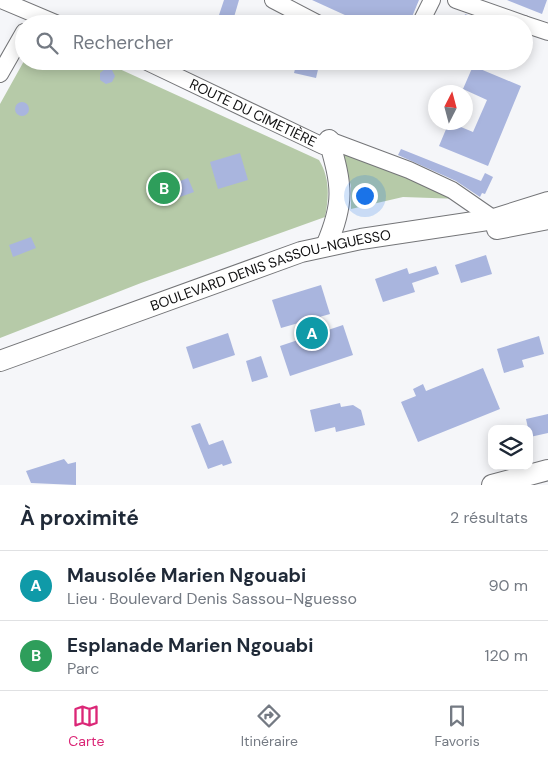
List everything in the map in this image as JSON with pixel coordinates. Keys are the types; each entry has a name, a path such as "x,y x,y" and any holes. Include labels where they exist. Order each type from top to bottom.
{"main road":[{"path":"326,246 336,221 341,200 338,172 329,140"},
{"name":"BOULEVARD DENIS SASSOU-NGUESSO","path":"0,360 259,267 326,246 494,219 548,202"},
{"name":"BOULEVARD DENIS SASSOU-NGUESSO","path":"0,375 142,321 319,260 548,219"},
{"path":"492,485 548,470"}],"street":[{"path":"2,0 35,12"},
{"path":"273,0 302,15"},
{"path":"424,15 432,0"},
{"path":"456,0 498,15"},
{"path":"533,27 548,32"},
{"path":"0,74 15,48"},
{"name":"ROUTE DU CIMETIÈRE","path":"164,70 324,146 329,140 409,170 452,190 494,219"}],"green space":[{"path":"19,70 122,70 319,160 323,167 328,188 325,217 141,283 0,338 0,104"},
{"path":"341,152 461,199 403,197 351,209 351,186"}],"building":[{"path":"224,0 239,0 235,15 219,15"},
{"path":"312,0 419,0 413,15 345,15"},
{"path":"507,0 547,0 542,14"},
{"path":"104,70 112,70 115,76 112,82 106,84 100,80 100,73"},
{"path":"295,70 318,70 316,78 294,73"},
{"path":"471,70 483,70 521,86 488,166 439,146 446,130 468,130 473,132 487,100 473,94 473,85 465,85"},
{"path":"22,102 27,104 29,109 27,114 22,116 17,114 15,109 17,104"},
{"path":"401,149 481,181 485,173 493,177 485,194 482,193 480,197 456,181 398,155"},
{"path":"240,153 248,180 218,189 210,162"},
{"path":"188,178 194,192 169,201 164,187"},
{"path":"31,237 36,248 13,257 9,245"},
{"path":"486,255 492,274 461,283 455,265"},
{"path":"436,266 439,274 412,283 415,292 383,302 375,279 407,268 409,274"},
{"path":"321,285 330,314 281,328 272,300"},
{"path":"343,325 353,355 290,376 280,346"},
{"path":"228,333 235,355 193,369 186,347"},
{"path":"539,336 544,354 522,360 524,367 504,373 497,349"},
{"path":"261,356 268,377 252,382 246,361"},
{"path":"483,368 500,409 418,442 401,402 416,396 413,389 423,384 426,391"},
{"path":"340,403 341,407 353,405 361,410 365,425 336,432 335,427 315,432 310,410"},
{"path":"548,414 548,433 533,436 533,425 527,425 526,419"},
{"path":"200,423 209,445 223,440 232,463 208,469 191,426"},
{"path":"64,459 68,464 76,462 76,485 31,483 26,471"}],"place":[{"name":"Esplanade Marien Ngouabi","path":"164,188"},
{"name":"Mausolée Marien Ngouabi","path":"312,333"}]}
